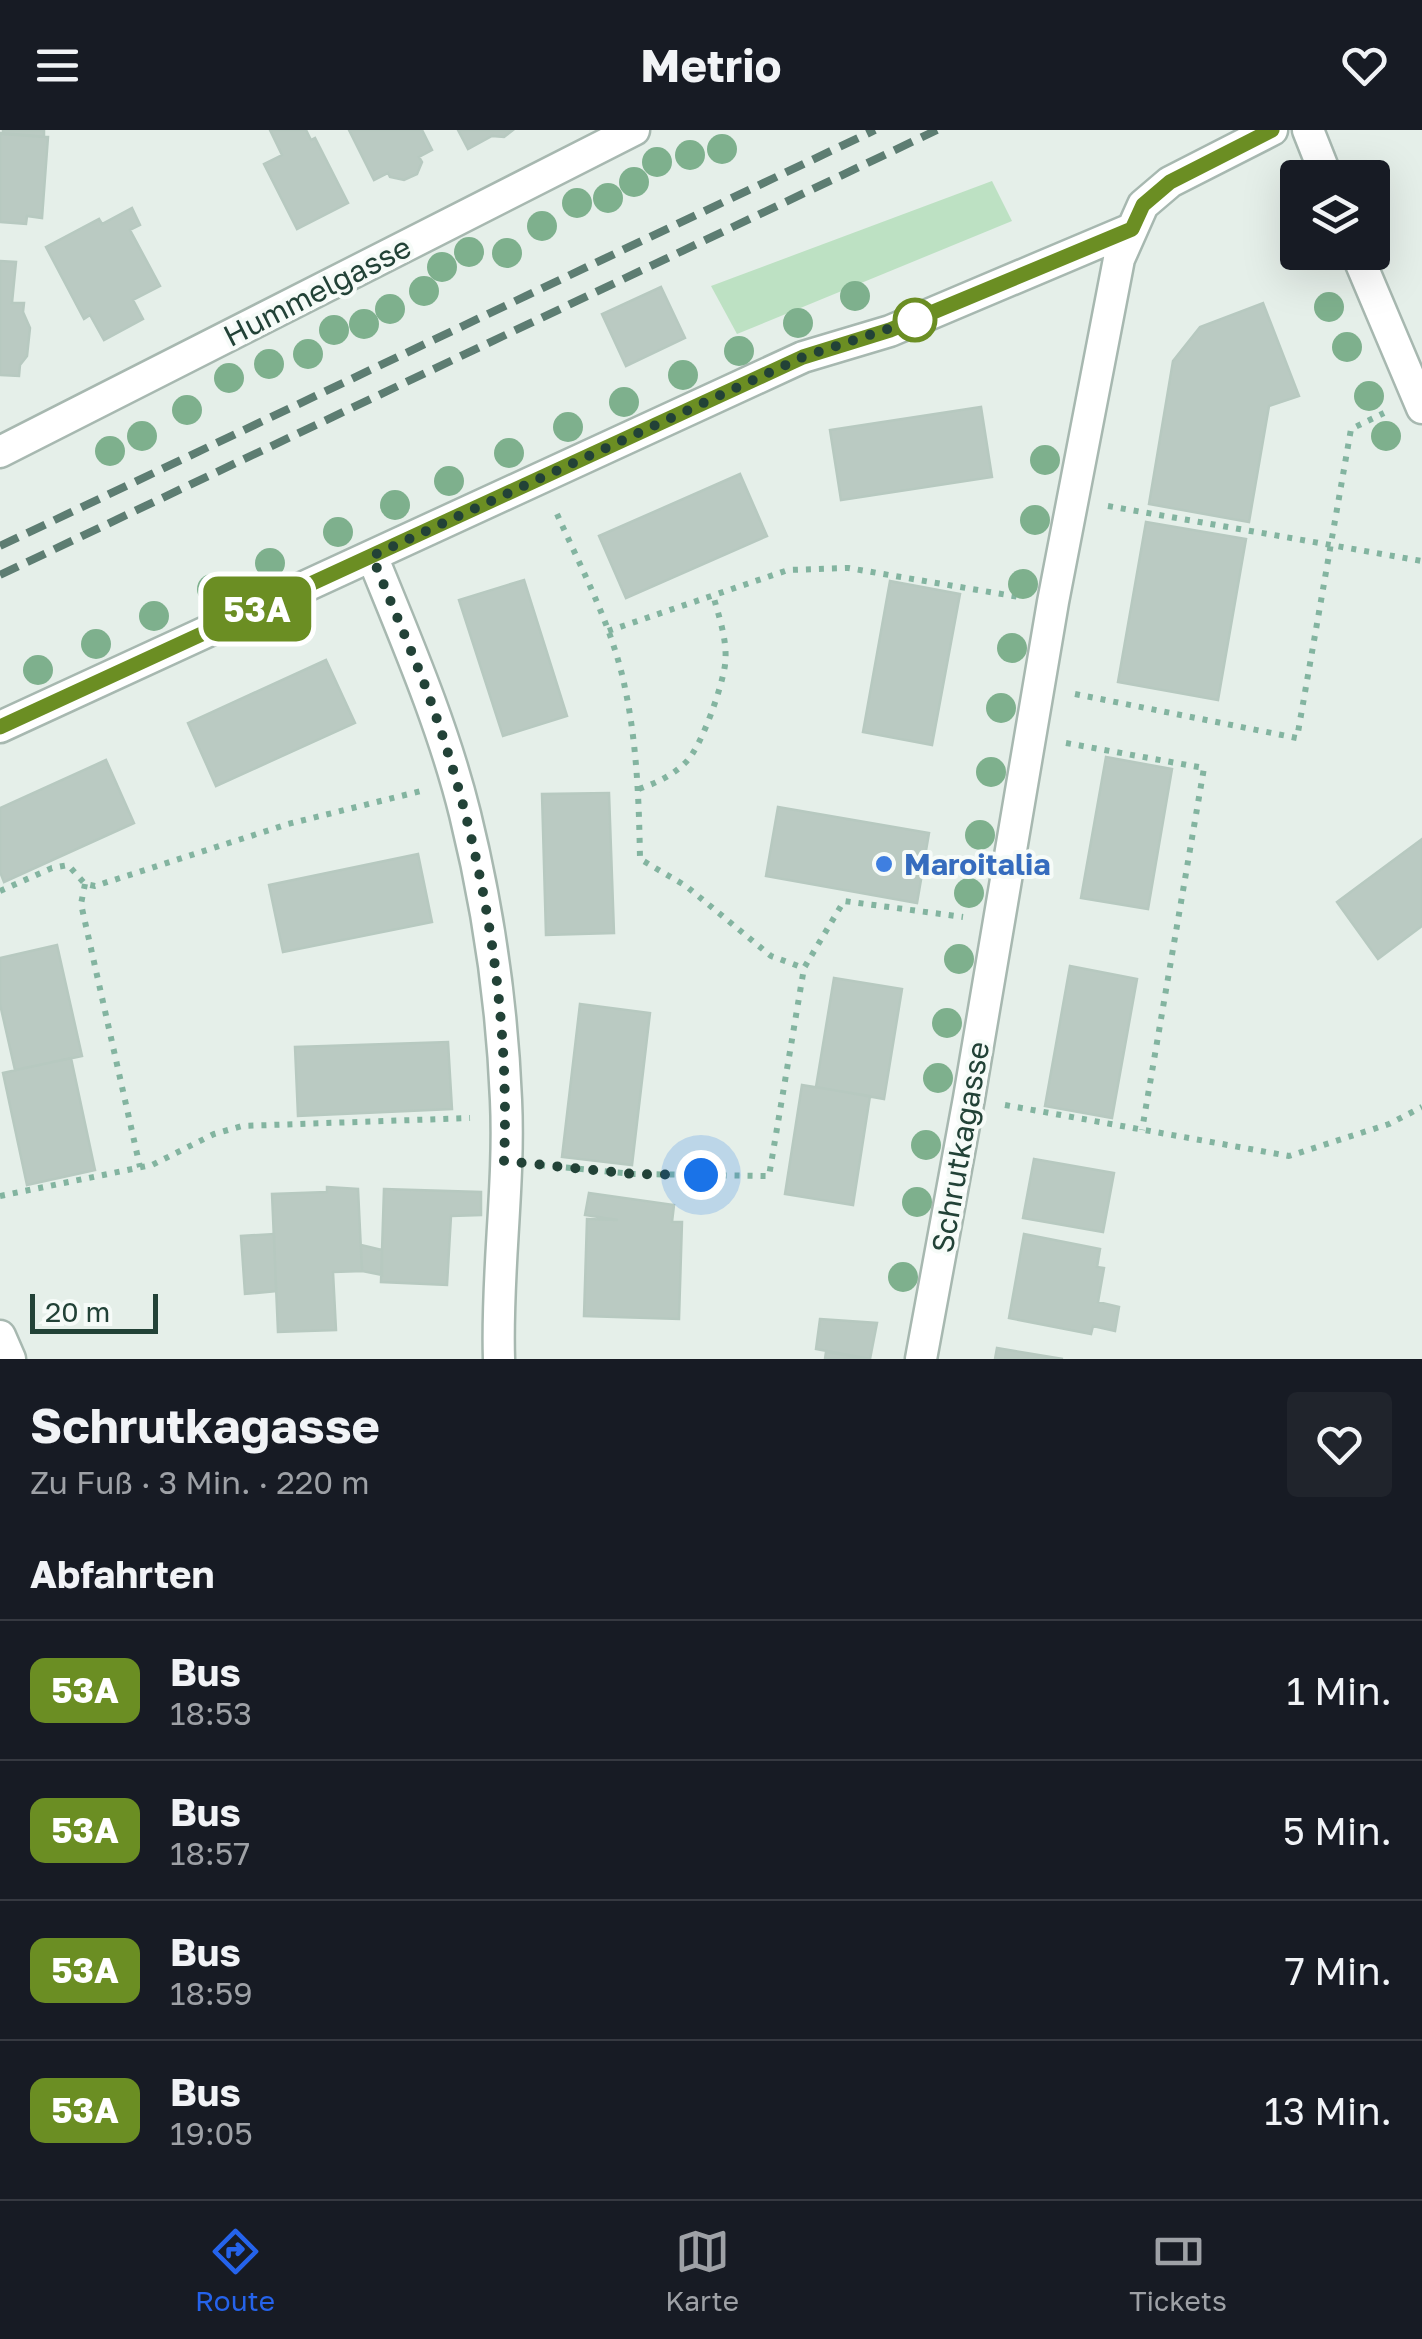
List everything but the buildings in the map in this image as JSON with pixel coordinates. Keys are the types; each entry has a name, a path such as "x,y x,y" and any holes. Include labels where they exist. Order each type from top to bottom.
{"street":[{"name":"Hummelgasse","path":"0,452 634,130"},
{"path":"0,727 803,357 890,330 1132,229 1143,205 1170,182 1272,130"},
{"path":"1308,130 1320,160"},
{"name":"Schrutkagasse","path":"921,1359 1110,296 1132,229"},
{"path":"1364,270 1419,402"},
{"path":"372,556 425,686 456,782 483,898 498,1000 506,1116 499,1359"},
{"path":"0,1336 10,1359"}],"path":[{"path":"1039,687 1298,738 1351,428 1419,402"},
{"path":"1072,500 1422,561"},
{"path":"558,514 608,631 625,686 639,789 640,858 686,886 772,956 804,968"},
{"path":"608,631 788,570 848,568 1053,602"},
{"path":"639,789 660,782 689,760 708,719 725,666 724,636 713,595"},
{"path":"1030,737 1204,768 1142,1130"},
{"path":"0,891 68,865 85,884 94,886 288,824 456,782"},
{"path":"85,884 81,904 140,1167"},
{"path":"504,1161 633,1174 769,1176 804,968 844,902 1000,922"},
{"path":"970,1098 1289,1156 1389,1124 1422,1107"},
{"path":"0,1196 152,1165 214,1134 242,1126 506,1116"}],"green space":[{"path":"992,181 1012,221 737,334 711,286"}],"railway":[{"path":"0,546 875,130"},
{"path":"0,575 937,130"}],"bus line":[{"name":"53A","path":"0,727 803,357 890,330 1132,229 1143,205 1170,182 1272,130"}],"place":[{"name":"Maroitalia","path":"884,864"}],"route":[{"path":"701,1175 633,1174 504,1161 506,1102 498,1000 483,898 464,812 425,686 372,556 803,357 915,320"}]}
